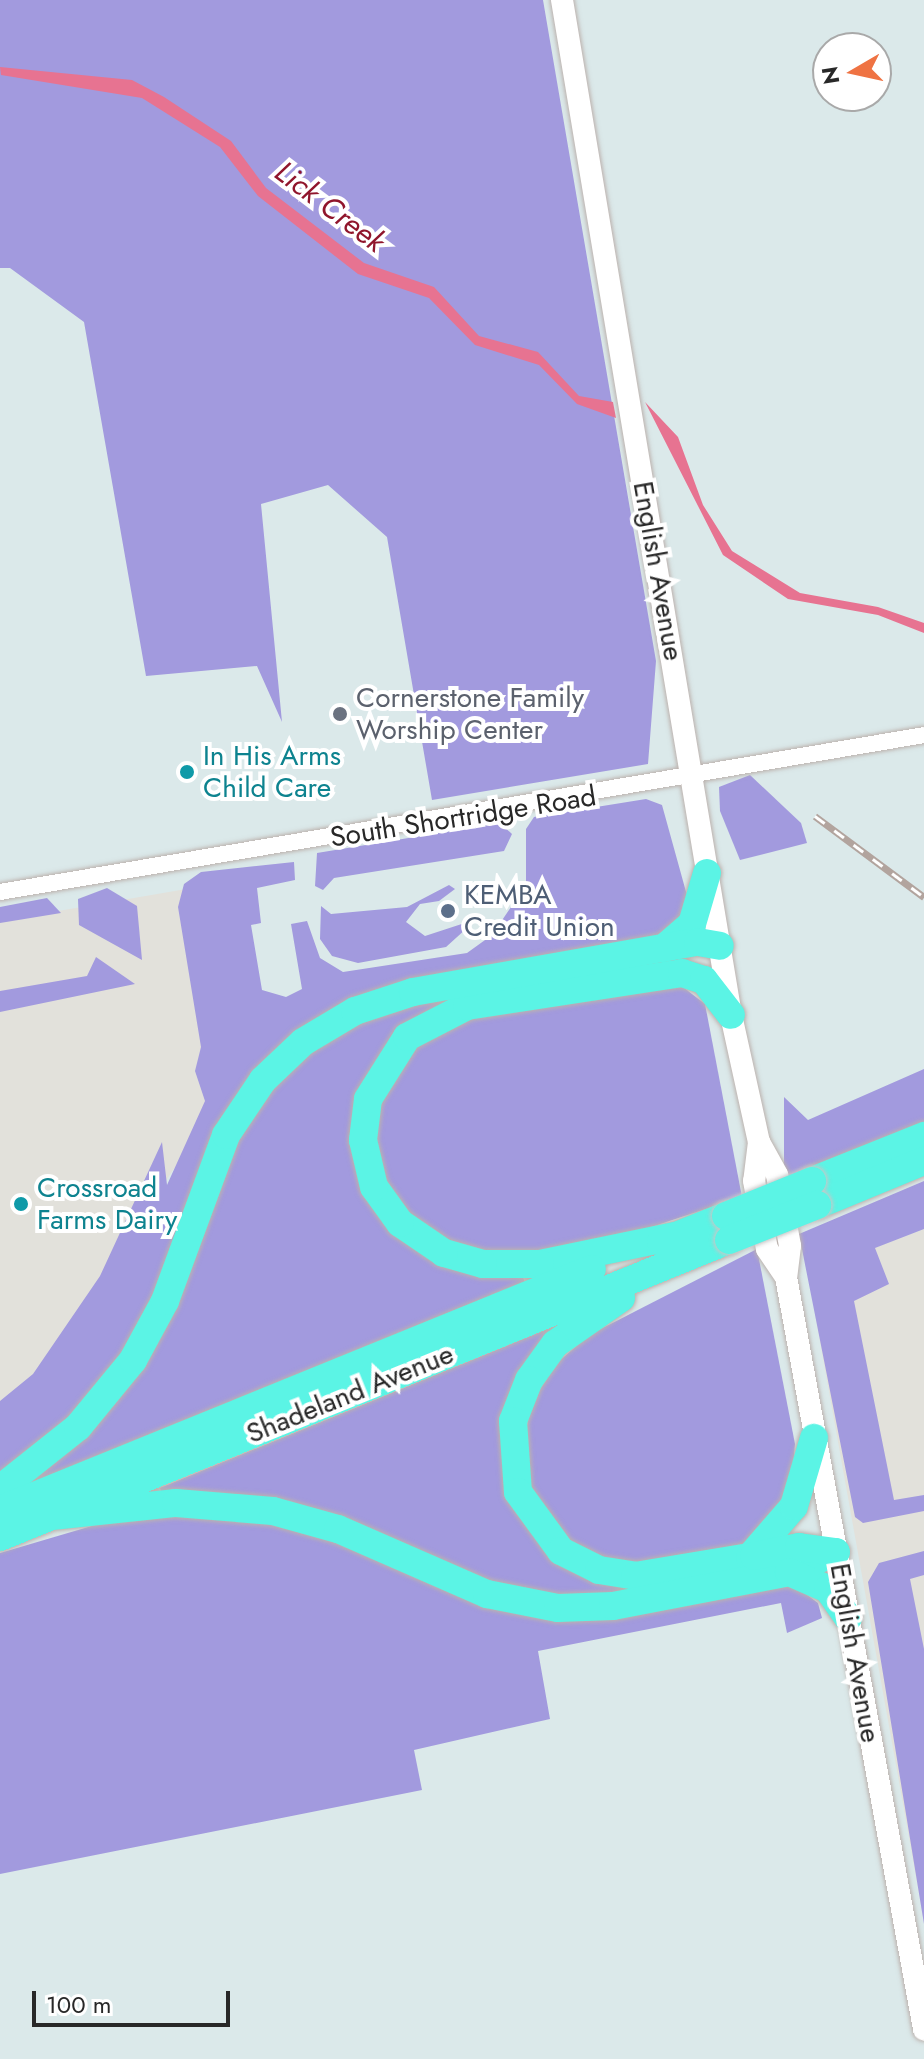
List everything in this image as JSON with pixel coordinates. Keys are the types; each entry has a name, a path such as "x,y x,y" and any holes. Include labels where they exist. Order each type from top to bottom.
{"highway":[{"path":"664,962 692,924 707,873"},
{"path":"720,946 437,1016 407,1037 380,1071 363,1140 374,1187 395,1218 464,1260 559,1262 675,1236 727,1228 815,1193 924,1161"},
{"path":"0,1489 70,1435 133,1360 165,1301 226,1135 263,1080 303,1042 400,995 664,962 704,980 731,1015"},
{"path":"815,1193 924,1136"},
{"path":"727,1228 700,1251 579,1324 550,1351 516,1407 512,1472 547,1539 599,1570 647,1575 799,1547 836,1552"},
{"name":"Shadeland Avenue","path":"0,1510 675,1236"},
{"name":"Shadeland Avenue","path":"0,1537 700,1251"},
{"path":"750,1557 794,1506 814,1438"},
{"path":"52,1516 176,1503 273,1511 338,1529 487,1594 546,1607 613,1606 789,1572 836,1552"},
{"path":"789,1572 828,1589 848,1618"}],"street":[{"name":"English Avenue","path":"562,0 731,1015 759,1142 754,1181 767,1249 786,1277 924,2029"},
{"name":"South Shortridge Road","path":"0,892 693,777 924,735"}],"shaded area":[{"path":"0,0 543,0 656,661 648,764 432,800 387,537 328,485 261,504 282,722 257,666 146,676 84,322 10,268 0,268"},
{"name":"Lick Creek","path":"0,67 132,80 164,97 231,141 266,188 364,263 434,287 479,336 538,352 579,396 613,402 616,418 577,404 539,365 475,345 429,298 358,274 258,196 220,147 142,98 1,75"},
{"path":"645,402 678,437 703,505 732,551 800,593 878,607 924,623 924,633 878,615 788,599 723,555"},
{"path":"750,775 801,823 807,843 740,860 720,811 719,787"},
{"path":"646,799 662,805 688,899 673,935 605,946 286,1046 106,1385 0,1481 0,1401 33,1374 100,1276 162,1142 167,1185 205,1101 195,1071 201,1047 178,907 184,884 201,872 294,862 295,880 257,888 261,923 251,925 262,990 286,997 302,989 291,924 307,921 320,958 343,972 467,953 492,935 526,885 526,829 534,817"},
{"path":"500,823 512,834 504,851 334,878 323,890 315,886 317,853"},
{"path":"449,885 455,889 439,901 420,904 406,922 425,936 477,919 446,947 358,963 332,956 320,939 321,906 331,914 407,907"},
{"path":"198,887 231,1085 167,1179 96,1328 0,1435 0,921"},
{"path":"107,888 137,906 142,960 79,925 78,899"},
{"path":"47,898 61,913 0,923 0,907"},
{"path":"96,957 135,984 0,1012 0,991 87,976"},
{"path":"531,981 391,1040 359,1102 376,1206 522,1274 525,1283 21,1494 75,1439 265,1085 372,1011"},
{"path":"679,984 705,1004 742,1197 627,1235 528,1257 448,1245 407,1216 384,1180 374,1128 386,1074 443,1022"},
{"path":"924,1069 924,1122 784,1181 784,1097 808,1120"},
{"path":"924,1181 924,1229 875,1248 889,1284 854,1301 894,1500 924,1495 924,1511 863,1523 855,1517 799,1234"},
{"path":"924,1229 924,1921 814,1308 837,1302 874,1248"},
{"path":"757,1249 795,1444 791,1490 748,1544 638,1565 587,1556 537,1511 521,1455 532,1402 557,1363 589,1335"},
{"path":"567,1321 520,1378 526,1526 667,1584 555,1602 404,1552 163,1496 160,1488"},
{"path":"129,1515 276,1520 514,1611 791,1583 818,1603 822,1618 787,1633 781,1603 538,1651 550,1719 414,1750 422,1790 0,1874 0,1553"},
{"path":"924,1551 924,1575 910,1579 924,1649 924,1924 868,1582 879,1563"}],"railway":[{"path":"815,816 924,897"}],"place":[{"name":"Cornerstone Family Worship Center","path":"340,714"},
{"name":"In His Arms Child Care","path":"187,772"},
{"name":"KEMBA Credit Union","path":"448,911"},
{"name":"Crossroad Farms Dairy","path":"21,1204"}]}
